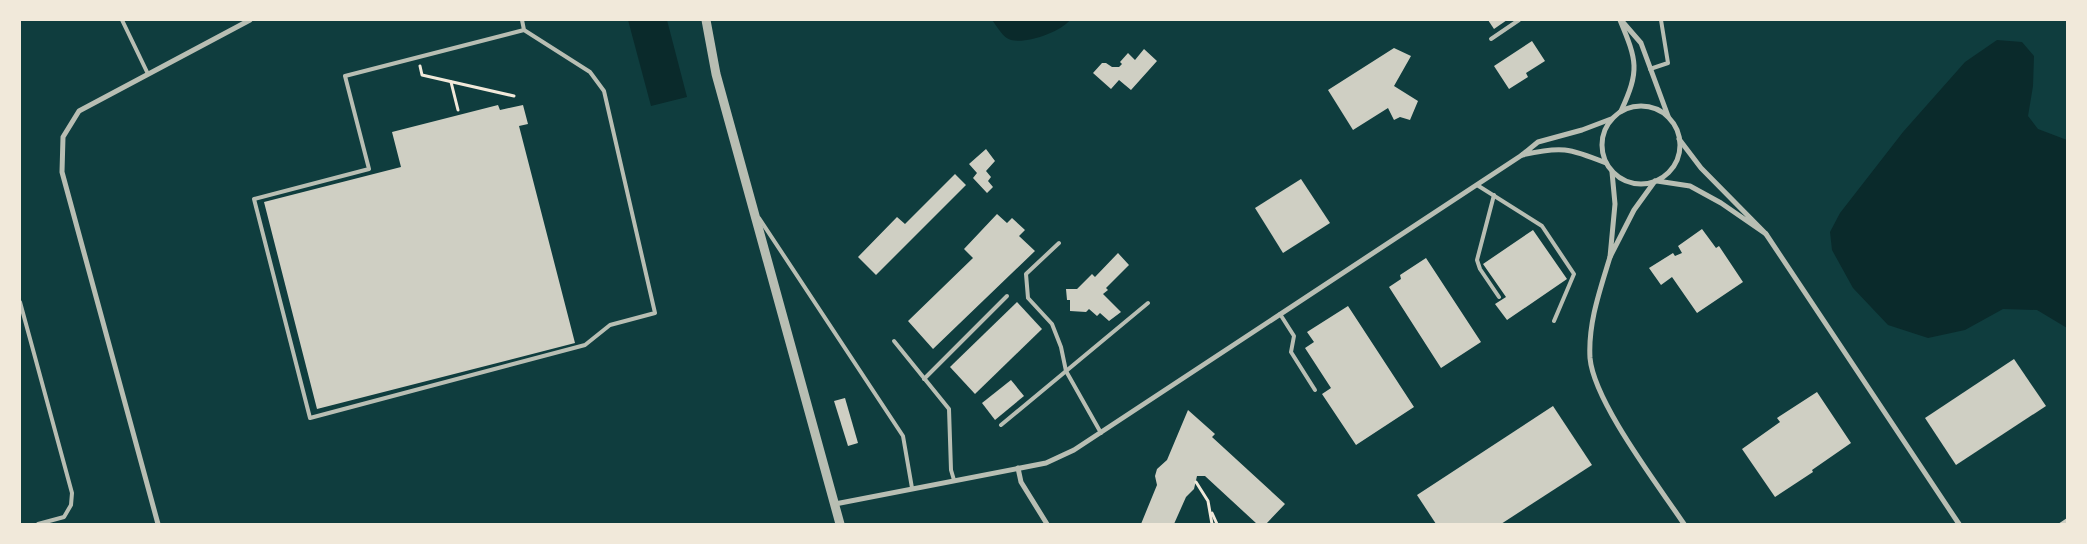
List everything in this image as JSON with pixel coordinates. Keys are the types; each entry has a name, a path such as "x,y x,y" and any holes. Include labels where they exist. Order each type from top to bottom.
{"street":[{"path":"158,524 62,172 63,137 79,111 250,20"},
{"path":"706,20 716,74 840,524"},
{"path":"835,504 1046,463 1074,450 1477,185 1538,142 1582,130 1612,119 1621,111 1634,85 1634,65 1631,48 1621,20"},
{"path":"1621,20 1641,43 1668,117"},
{"path":"1612,172 1631,183 1644,184 1656,181 1667,174 1675,164 1679,152 1679,139 1676,127 1668,117 1658,110 1646,106 1633,107 1621,111"},
{"path":"1612,119 1602,140 1606,162 1612,172 1615,204 1610,256 1591,321 1590,359 1602,396 1625,436 1684,524"},
{"path":"1679,139 1701,168 1766,234 1959,524"},
{"path":"1522,155 1552,148 1572,149 1606,162"},
{"path":"1656,181 1690,186 1721,203 1766,234"},
{"path":"1610,256 1634,210 1656,181"},
{"path":"1018,468 1021,482 1047,524"}],"lane":[{"path":"122,20 148,74"},
{"path":"522,20 524,30 590,72 604,92 655,313 610,325 585,345 310,418 254,199 369,169 345,76 524,30"},
{"path":"1491,39 1519,20"},
{"path":"1650,69 1668,63 1661,20"},
{"path":"1477,185 1542,226 1574,274 1554,321"},
{"path":"1494,195 1477,260 1480,269 1499,297"},
{"path":"754,210 903,436 912,488"},
{"path":"1059,243 1026,274 1028,298 1052,324 1061,346 1066,371 1101,432"},
{"path":"924,379 1007,296"},
{"path":"20,302 72,493 71,505 64,517 38,524"},
{"path":"1001,425 1148,303"},
{"path":"1280,314 1294,336 1291,352 1315,390"},
{"path":"894,341 948,409 951,470 954,480"}],"path":[{"path":"417,58 422,75 514,96"},
{"path":"451,82 458,110"},
{"path":"1196,482 1203,490 1217,524"},
{"path":"1210,510 1212,524"}],"water":[{"path":"628,20 667,20 687,97 651,106"},
{"path":"992,20 1070,20 1051,33 1034,39 1018,41 1005,37"},
{"path":"1997,40 2022,42 2034,56 2033,86 2028,116 2038,129 2067,140 2067,328 2037,310 2003,309 1965,330 1928,338 1888,325 1853,288 1832,250 1830,232 1840,213 1903,132 1965,62"}],"building":[{"path":"1488,20 1507,20 1494,29"},
{"path":"1532,41 1545,61 1526,73 1528,77 1509,89 1494,66"},
{"path":"1394,48 1411,56 1394,86 1418,101 1410,120 1400,117 1394,120 1388,108 1353,130 1328,90"},
{"path":"1144,49 1157,61 1131,90 1119,80 1111,89 1093,73 1102,63 1112,67 1119,67 1122,64 1120,62 1128,53 1135,60"},
{"path":"498,105 500,110 523,105 528,124 519,126 575,343 317,409 264,202 401,167 392,132"},
{"path":"986,149 995,161 986,171 991,177 988,181 993,187 987,193 973,178 977,173 969,164"},
{"path":"955,174 966,185 876,275 858,257 897,217 905,224"},
{"path":"1301,179 1330,223 1283,253 1255,208"},
{"path":"997,214 1007,223 1012,218 1025,230 1019,236 1035,251 933,349 908,321 973,258 964,249"},
{"path":"1702,229 1716,248 1719,246 1743,282 1697,313 1672,277 1661,285 1649,268 1673,253 1675,256 1682,253 1678,246"},
{"path":"1533,230 1567,279 1507,320 1495,304 1506,297 1483,264"},
{"path":"1118,253 1129,265 1106,288 1108,290 1103,294 1121,312 1109,321 1100,313 1097,316 1089,309 1086,312 1070,311 1070,300 1067,300 1066,289 1077,289 1092,274 1095,277"},
{"path":"1426,258 1481,342 1441,368 1389,287 1401,279 1400,275"},
{"path":"1017,302 1042,329 975,394 950,367"},
{"path":"1348,306 1414,407 1356,445 1322,394 1331,388 1305,348 1314,342 1307,332"},
{"path":"2014,359 2046,406 1956,465 1925,418"},
{"path":"1011,380 1024,396 995,420 982,403"},
{"path":"1817,392 1851,443 1812,470 1813,472 1775,497 1742,449 1780,422 1777,418"},
{"path":"845,398 858,443 848,446 834,401"},
{"path":"1553,406 1592,465 1501,524 1436,524 1417,495"},
{"path":"1188,410 1215,434 1212,437 1285,504 1266,524 1257,524 1205,476 1197,476 1194,489 1186,497 1174,524 1141,524 1157,485 1155,476 1157,469 1167,460"},
{"path":"2067,518 2067,524 2058,524"}]}
